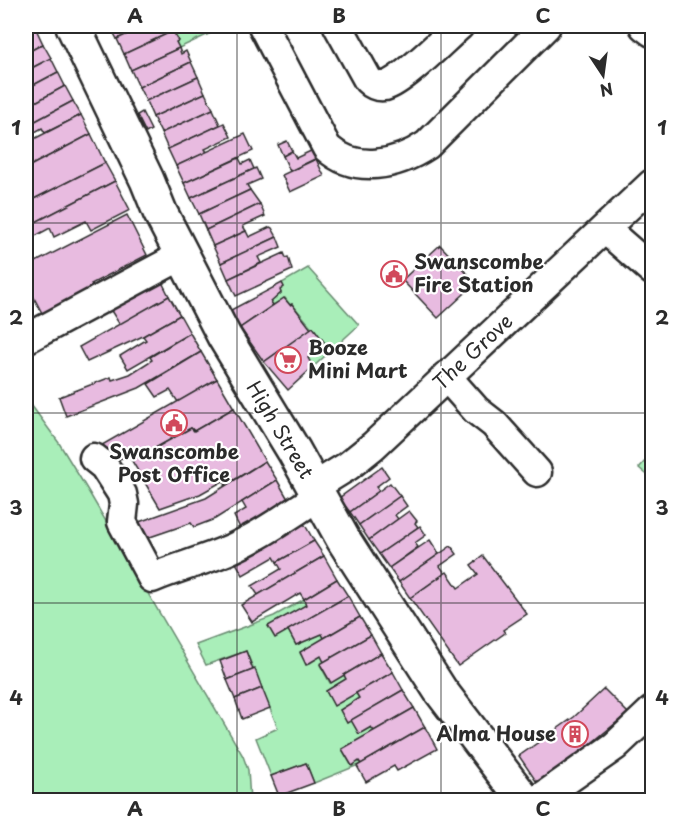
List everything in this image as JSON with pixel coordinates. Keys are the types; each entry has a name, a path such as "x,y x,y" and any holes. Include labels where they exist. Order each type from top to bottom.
{"main road":[{"name":"High Street","path":"72,29 118,118 160,212 224,336 343,538 440,690 524,801"}],"street":[{"path":"263,26 327,148 336,156 355,164 374,164 404,158 427,146 546,26"},
{"path":"338,26 368,80 375,85 382,86 392,82 408,70 459,26"},
{"path":"644,26 652,32"},
{"name":"The Grove","path":"94,458 104,466 122,494 124,504 122,522 152,578 237,546 284,519 391,430 652,184"},
{"path":"605,229 652,270"},
{"path":"26,339 183,255"},
{"path":"446,376 476,410 494,423 537,472"},
{"path":"538,801 615,746 652,711"}],"green space":[{"path":"171,26 226,26 179,48"},
{"path":"308,268 359,325 313,367 308,358 324,342 285,298 273,305 271,302 281,293 280,290 284,287 282,283"},
{"path":"26,398 59,443 90,494 243,756 248,770 250,800 26,800"},
{"path":"652,453 652,479 639,468"},
{"path":"304,599 306,605 269,626 288,630 296,645 322,634 324,638 300,653 307,665 321,656 324,662 320,665 330,683 344,675 346,679 326,691 334,705 356,693 359,698 340,710 347,723 351,720 359,734 371,727 374,731 342,749 351,765 359,762 361,764 314,783 306,763 271,776 256,738 278,728 246,651 206,665 196,645 274,616"}],"building":[{"path":"110,26 145,26 117,39"},
{"path":"145,26 171,26 173,31 124,54 117,39"},
{"path":"212,26 226,26 215,31"},
{"path":"36,29 43,44 26,53 26,34"},
{"path":"173,31 179,48 131,70 124,54"},
{"path":"43,44 51,58 26,71 26,53"},
{"path":"179,48 181,54 186,51 191,62 139,87 131,70"},
{"path":"51,58 58,72 26,89 26,71"},
{"path":"191,62 198,77 146,101 139,87"},
{"path":"58,72 65,86 30,105 28,100 26,101 26,89"},
{"path":"198,77 205,93 153,117 146,101"},
{"path":"65,86 73,101 26,126 26,114 33,110 30,105"},
{"path":"205,93 213,109 161,133 153,117"},
{"path":"73,101 81,115 45,133 42,128 26,137 26,126"},
{"path":"213,109 220,125 168,149 161,133"},
{"path":"142,112 151,130 146,133 137,115"},
{"path":"81,115 91,134 28,167 26,143"},
{"path":"224,123 231,137 205,149 207,152 176,166 168,149"},
{"path":"91,134 105,163 26,203 26,168"},
{"path":"245,134 253,151 184,183 176,166"},
{"path":"287,141 292,151 283,156 278,145"},
{"path":"315,149 319,157 290,171 283,156 292,151 296,158"},
{"path":"239,158 242,164 250,160 254,169 191,198 184,183"},
{"path":"316,159 324,176 290,192 282,175"},
{"path":"105,163 115,181 36,222 26,203"},
{"path":"256,168 261,179 247,185 250,190 199,214 191,198"},
{"path":"115,181 130,210 91,230 86,221 54,237 50,228 26,241 26,227"},
{"path":"250,190 260,204 206,230 199,214"},
{"path":"260,204 265,216 243,226 246,231 213,246 206,230"},
{"path":"127,215 147,255 91,284 94,289 43,315 32,294 26,297 26,267"},
{"path":"270,227 277,237 221,263 213,246 246,231 249,237"},
{"path":"277,237 281,247 258,257 261,263 228,279 221,263"},
{"path":"440,245 476,283 438,318 402,280"},
{"path":"284,253 286,258 288,257 292,270 236,296 228,279"},
{"path":"160,278 169,296 120,325 108,306"},
{"path":"282,283 284,287 271,302 273,305 240,328 229,311"},
{"path":"169,296 180,315 143,336 87,362 79,347"},
{"path":"284,298 290,305 292,304 311,329 264,362 240,328"},
{"path":"180,315 190,333 128,369 120,356 146,340 143,336"},
{"name":"Booze Mini Mart","path":"313,327 324,342 308,358 313,367 288,390 264,362"},
{"path":"190,333 201,352 139,388 66,416 59,397 111,377 112,380 130,374 152,360 150,357"},
{"path":"201,352 217,379 178,402 170,390 157,397 148,384"},
{"name":"Swanscombe Post Office","path":"217,379 234,408 194,431 191,428 152,450 111,461 102,445"},
{"path":"234,408 265,461 226,485 223,481 200,494 160,508 129,456 152,450 191,428 194,431"},
{"path":"265,461 277,480 215,519 194,527 191,523 147,538 139,522 206,498"},
{"path":"382,467 389,477 376,487 379,491 350,512 339,498"},
{"path":"277,480 288,499 288,504 242,532 234,516 246,509 242,502"},
{"path":"390,483 400,496 359,525 350,512"},
{"path":"400,496 407,506 395,515 398,519 369,540 359,525"},
{"path":"409,511 417,521 415,523 418,527 379,554 369,540"},
{"path":"299,523 305,525 314,541 277,562 274,557 243,575 235,561"},
{"path":"420,526 426,535 415,543 418,547 389,568 379,554"},
{"path":"430,540 439,554 399,582 389,568"},
{"path":"314,541 324,556 258,595 252,586 281,569 277,562"},
{"path":"451,546 457,554 440,566 445,573 410,598 399,582"},
{"path":"324,556 337,579 304,599 300,593 252,622 241,605"},
{"path":"483,556 527,614 503,630 505,633 458,666 410,598 447,572 458,588 478,574 471,565"},
{"path":"337,579 348,596 275,638 268,626 306,605 304,599"},
{"path":"348,596 360,617 324,638 322,634 296,645 288,630"},
{"path":"360,617 371,635 324,662 321,656 306,665 300,652"},
{"path":"371,635 381,653 331,683 320,664"},
{"path":"246,651 253,670 227,680 220,661"},
{"path":"381,653 393,672 334,706 326,691 346,679 344,675"},
{"path":"255,669 262,688 235,699 227,680"},
{"path":"393,672 403,690 347,723 340,710 359,698 356,693"},
{"path":"262,688 270,708 242,719 235,699"},
{"name":"Alma House","path":"604,689 628,713 565,765 538,784 519,756 574,717"},
{"path":"403,690 414,708 374,731 371,727 359,734 351,720"},
{"path":"414,708 425,727 361,764 359,761 352,766 342,749"},
{"path":"425,727 437,749 397,771 394,766 366,782 357,766"},
{"path":"306,763 314,783 279,796 271,776"}],"place":[{"name":"Swanscombe Fire Station","path":"394,274"},
{"name":"Booze Mini Mart","path":"288,360"},
{"name":"Swanscombe Post Office","path":"174,423"},
{"name":"Alma House","path":"575,734"}]}
